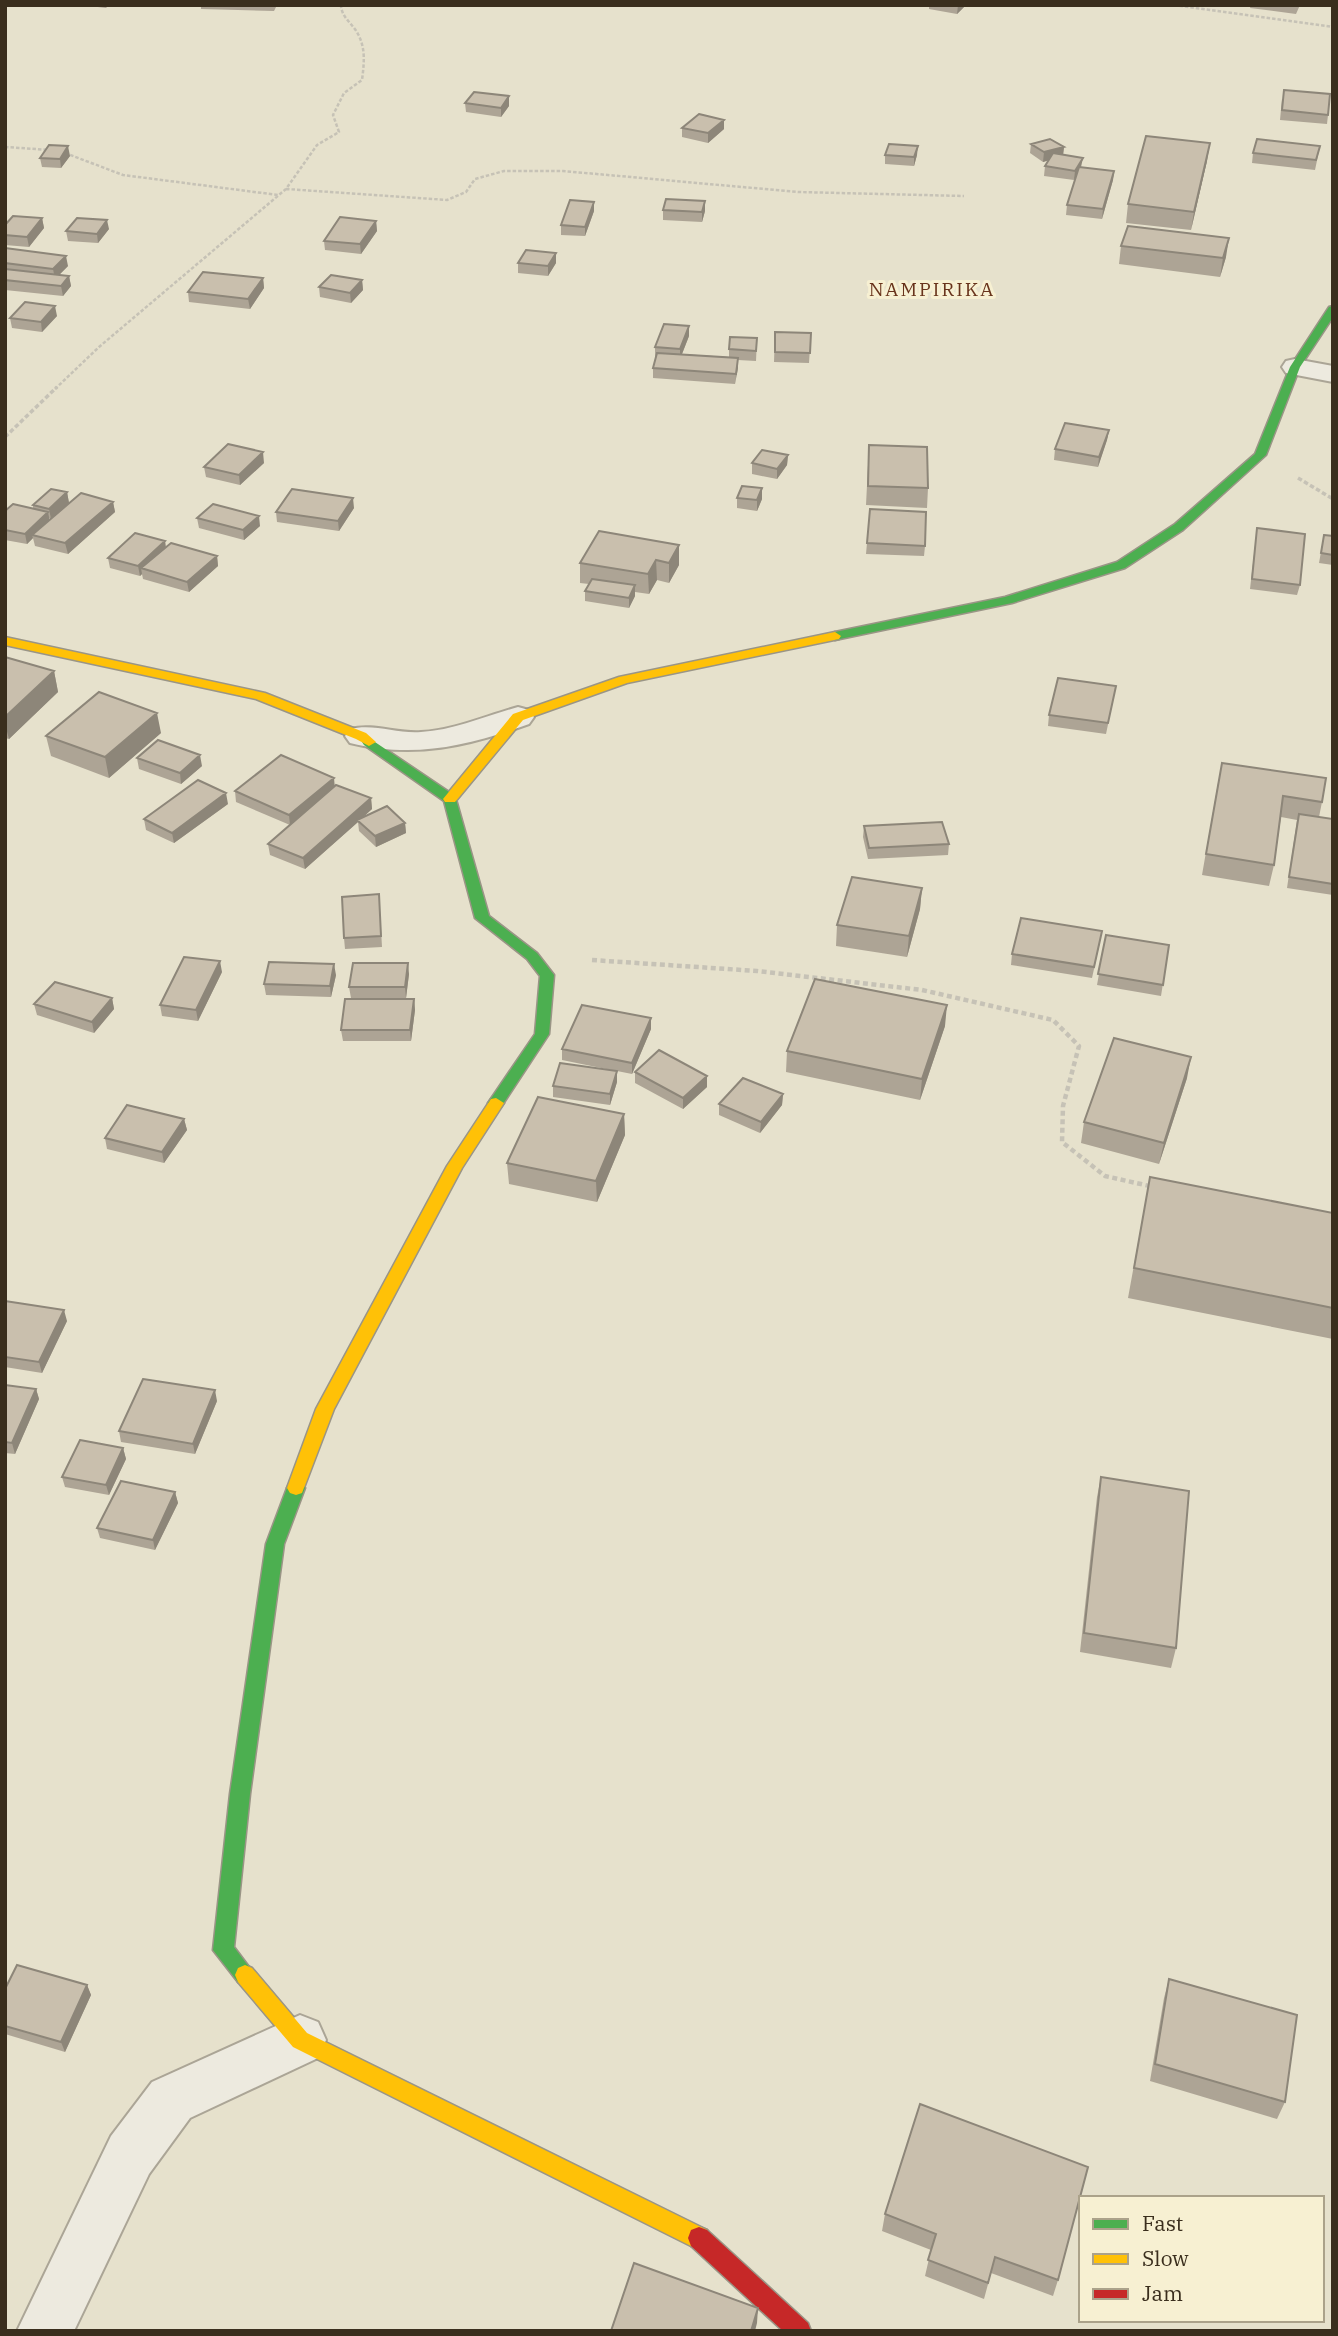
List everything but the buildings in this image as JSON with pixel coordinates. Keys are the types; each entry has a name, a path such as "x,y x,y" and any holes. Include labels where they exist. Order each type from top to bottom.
{"street":[{"path":"361,736 419,742 470,734 624,680 1008,600 1121,565 1179,527 1260,455 1295,368 1333,309"},
{"path":"1295,368 1333,374"},
{"path":"5,641 260,696 361,736 450,799 482,918 532,956 547,975 542,1034 455,1166 325,1409 275,1544 240,1794 223,1950 300,2040 704,2241 800,2331"},
{"path":"450,799 518,717"},
{"path":"45,2331 130,2155 171,2100 300,2040"}],"path":[{"path":"5,437 99,347 286,189 317,145 339,132 333,115 344,93 362,80 366,59 359,30 341,12 341,5"},
{"path":"1174,5 1333,27"},
{"path":"5,147 50,150"},
{"path":"63,152 75,154 89,164 123,175 279,195"},
{"path":"286,189 447,200 466,192 475,179 505,171 551,171 797,191 964,196"},
{"path":"532,956 757,971 922,990 1053,1020 1079,1046 1063,1106 1062,1142 1105,1176 1157,1188"}],"traffic: fast":[{"path":"835,636 1008,600 1121,565 1179,527 1260,455 1295,367 1333,309"},
{"path":"369,742 450,799 482,918 532,956 547,975 542,1034 496,1103"},
{"path":"245,1975 223,1950 240,1794 275,1544 296,1488"}],"traffic: slow":[{"path":"450,799 518,717 624,680 835,636"},
{"path":"5,641 260,696 361,736 369,742"},
{"path":"296,1488 325,1409 455,1166 496,1103"},
{"path":"245,1975 300,2040 699,2238"}],"traffic: jam":[{"path":"699,2238 800,2331"}],"district":[{"name":"NAMPIRIKA","path":"932,289"}]}
